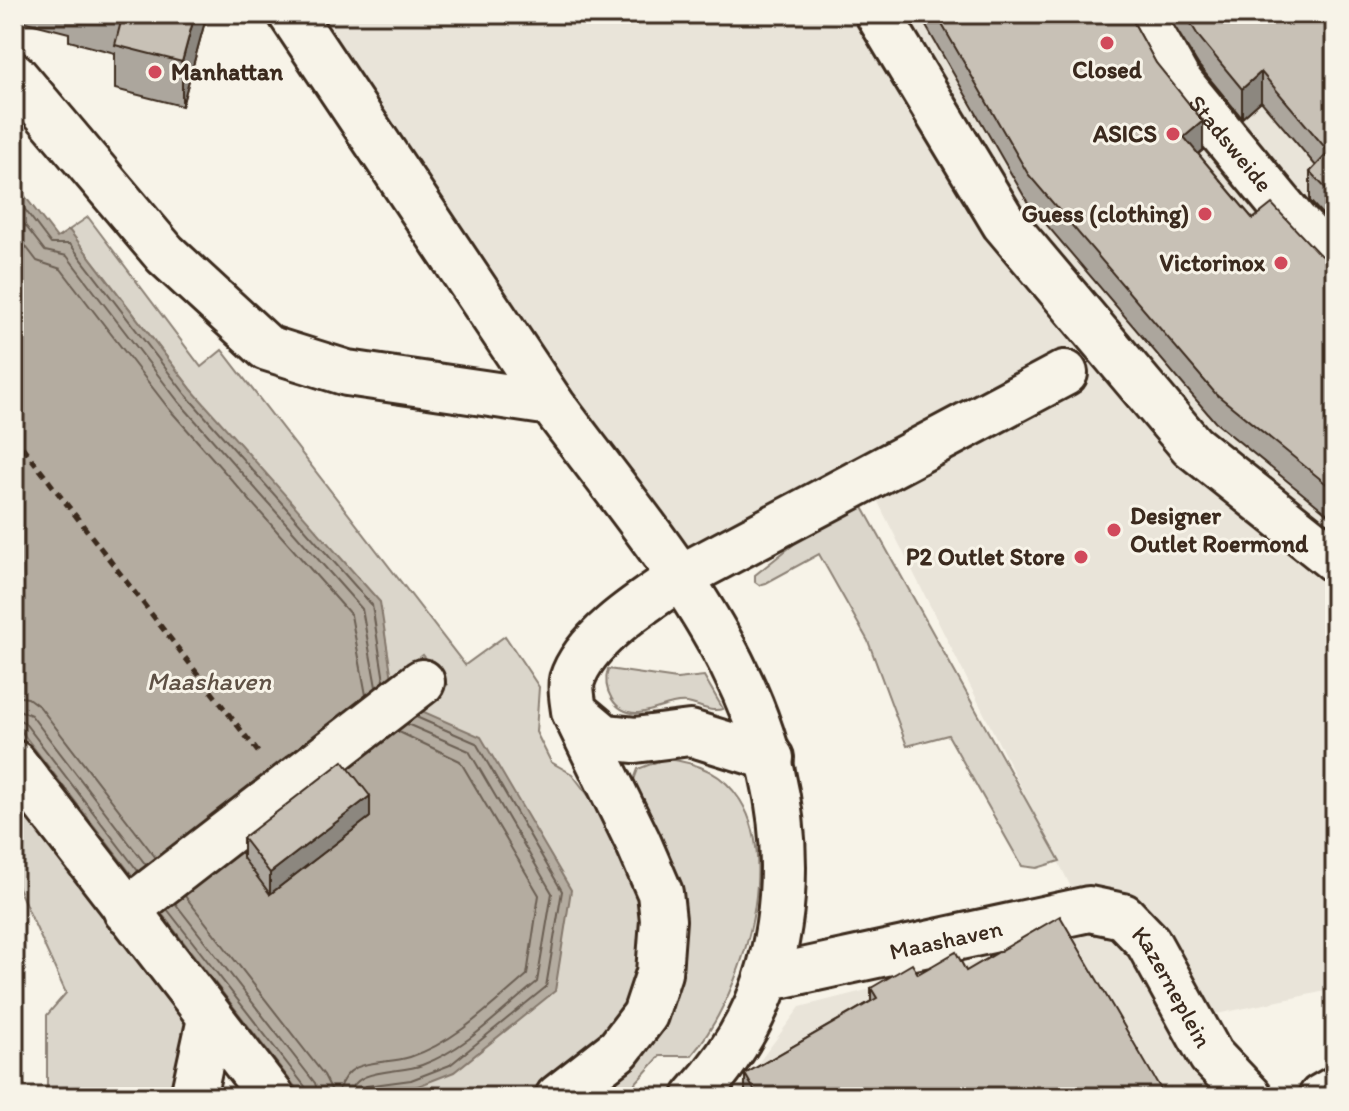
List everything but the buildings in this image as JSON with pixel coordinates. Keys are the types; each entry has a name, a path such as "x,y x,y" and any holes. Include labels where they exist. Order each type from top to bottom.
{"street":[{"path":"291,14 551,403 679,578 717,635 751,704 771,758 781,813 784,865 779,931 770,978 724,1065 697,1096"},
{"path":"878,14 1004,223 1192,446 1335,560"},
{"name":"Stadsweide","path":"1141,14 1178,80 1295,222 1335,264"},
{"path":"14,75 165,254 267,348 347,373 551,403"},
{"path":"558,1097 619,1049 645,1015 659,973 663,920 660,893 574,711 572,681 588,653 623,618 679,578 1065,373"},
{"path":"134,905 422,682"},
{"path":"574,711 605,737 635,740 661,734 690,733 771,758"},
{"path":"14,763 134,905 210,1019 272,1097"},
{"name":"Maashaven","path":"770,978 1089,909 1123,916"},
{"name":"Kazerneplein","path":"1123,916 1148,942 1211,1056 1250,1097"},
{"path":"193,1097 210,1019"},
{"path":"1321,1097 1335,1089"}],"path":[{"path":"14,436 285,788"}],"shaded area":[{"name":"Designer Outlet Roermond","path":"305,14 1335,14 1335,989 1212,1015 1143,904 1107,887 1074,893 870,486 700,574"},
{"path":"88,217 201,367 222,350 465,665 505,636 539,687 536,732 551,762 572,774 619,836 642,887 640,973 607,1041 540,1097 337,1097 413,1088 417,709 447,685 423,655 392,679 192,390 69,230"},
{"path":"860,502 1060,861 1037,868 1022,866 948,735 907,746 868,641 819,554 766,583 759,585 755,582 755,575 823,521"},
{"path":"608,669 677,679 704,676 723,709 681,703 644,712 630,712 616,705 612,699 607,684"},
{"path":"664,759 711,772 740,800 755,839 757,884 749,933 734,980 714,1023 691,1056 660,1056 623,1097 588,1097 661,1024 631,788 638,769"},
{"path":"14,791 185,1009 194,1038 181,1097 47,1097 47,1015 66,993 14,879"},
{"path":"1091,933 1130,944 1222,1097 733,1097 800,1007"}],"water":[{"name":"Maashaven","path":"14,182 57,238 69,230 192,390 380,602 392,679 417,709 481,737 571,890 555,991 454,1072 413,1088 303,1097 14,722"}],"place":[{"name":"Closed","path":"1107,43"},
{"name":"Manhattan","path":"155,72"},
{"name":"ASICS","path":"1173,134"},
{"name":"Guess (clothing)","path":"1205,214"},
{"name":"Victorinox","path":"1281,263"},
{"name":"Designer Outlet Roermond","path":"1114,530"},
{"name":"P2 Outlet Store","path":"1081,557"}]}
